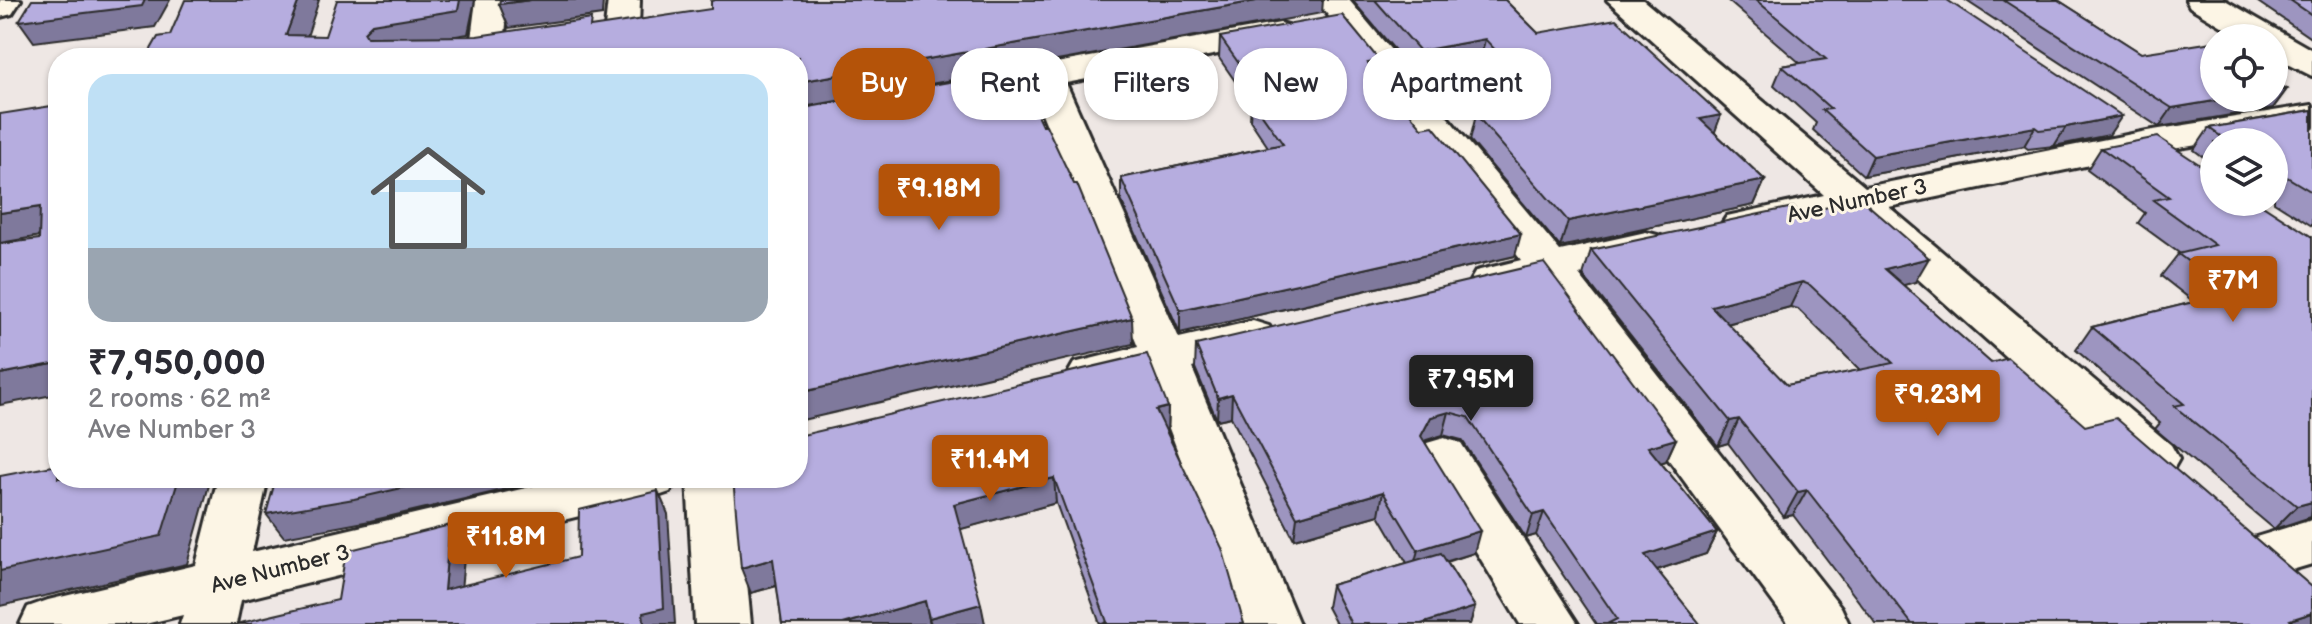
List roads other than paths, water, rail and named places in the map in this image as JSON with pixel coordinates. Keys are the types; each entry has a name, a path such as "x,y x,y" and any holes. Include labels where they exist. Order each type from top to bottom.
{"street":[{"path":"0,7 5,0"},
{"path":"487,47 492,0"},
{"path":"1623,0 2181,482"},
{"path":"2202,0 2242,24"},
{"path":"1068,71 1341,10 1550,267 1821,624"},
{"path":"2288,51 2312,65"},
{"path":"2108,115 2192,171"},
{"name":"Ave Number 3","path":"1461,288 1855,199 2147,142 2312,116"},
{"path":"1064,120 1165,358 1271,624"},
{"path":"1058,383 1297,327"},
{"path":"1444,457 1550,624"},
{"path":"213,604 241,488"},
{"name":"Ave Number 3","path":"48,624 213,604 617,488"},
{"path":"713,488 723,624"}]}
